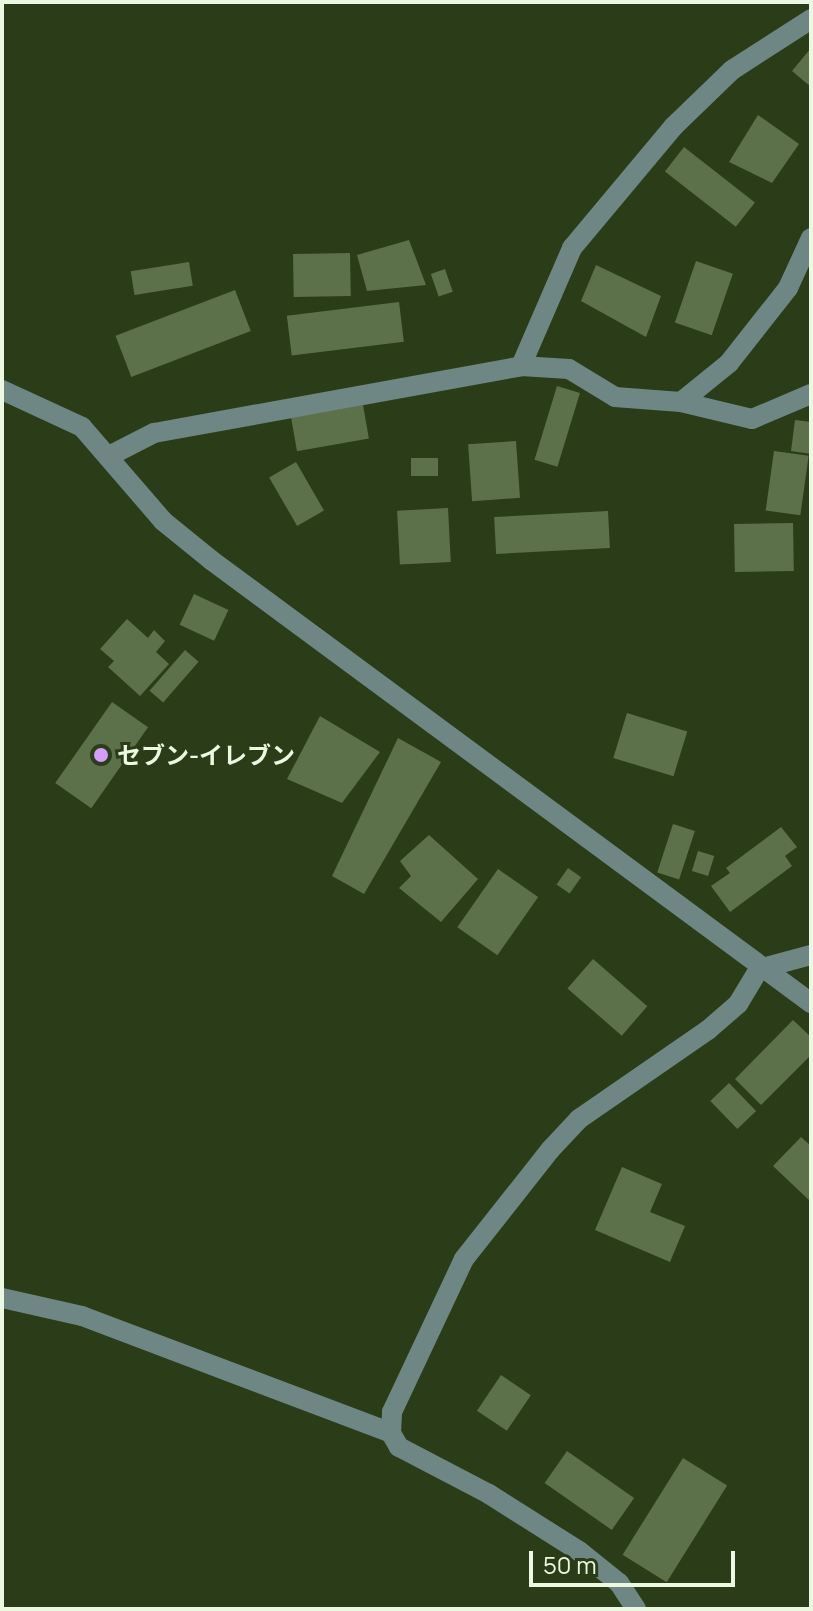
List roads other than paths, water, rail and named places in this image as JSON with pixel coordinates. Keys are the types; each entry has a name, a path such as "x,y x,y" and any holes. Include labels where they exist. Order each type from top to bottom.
{"street":[{"path":"521,366 572,248 653,151 732,70 811,19"},
{"path":"681,402 729,363 788,288 811,238"},
{"path":"109,456 154,433 521,366 569,369 615,397 681,402 752,419 811,394"},
{"path":"2,390 66,416 109,456 163,521 211,560 759,969 811,1003"},
{"path":"636,1609 619,1583 579,1551 489,1494 399,1447 391,1433 392,1412 432,1319 464,1259 522,1182 579,1119 728,1013 759,969 811,955"},
{"path":"2,1298 82,1316 391,1433"}],"place":[{"name":"セブン-イレブン","path":"101,755"}]}
